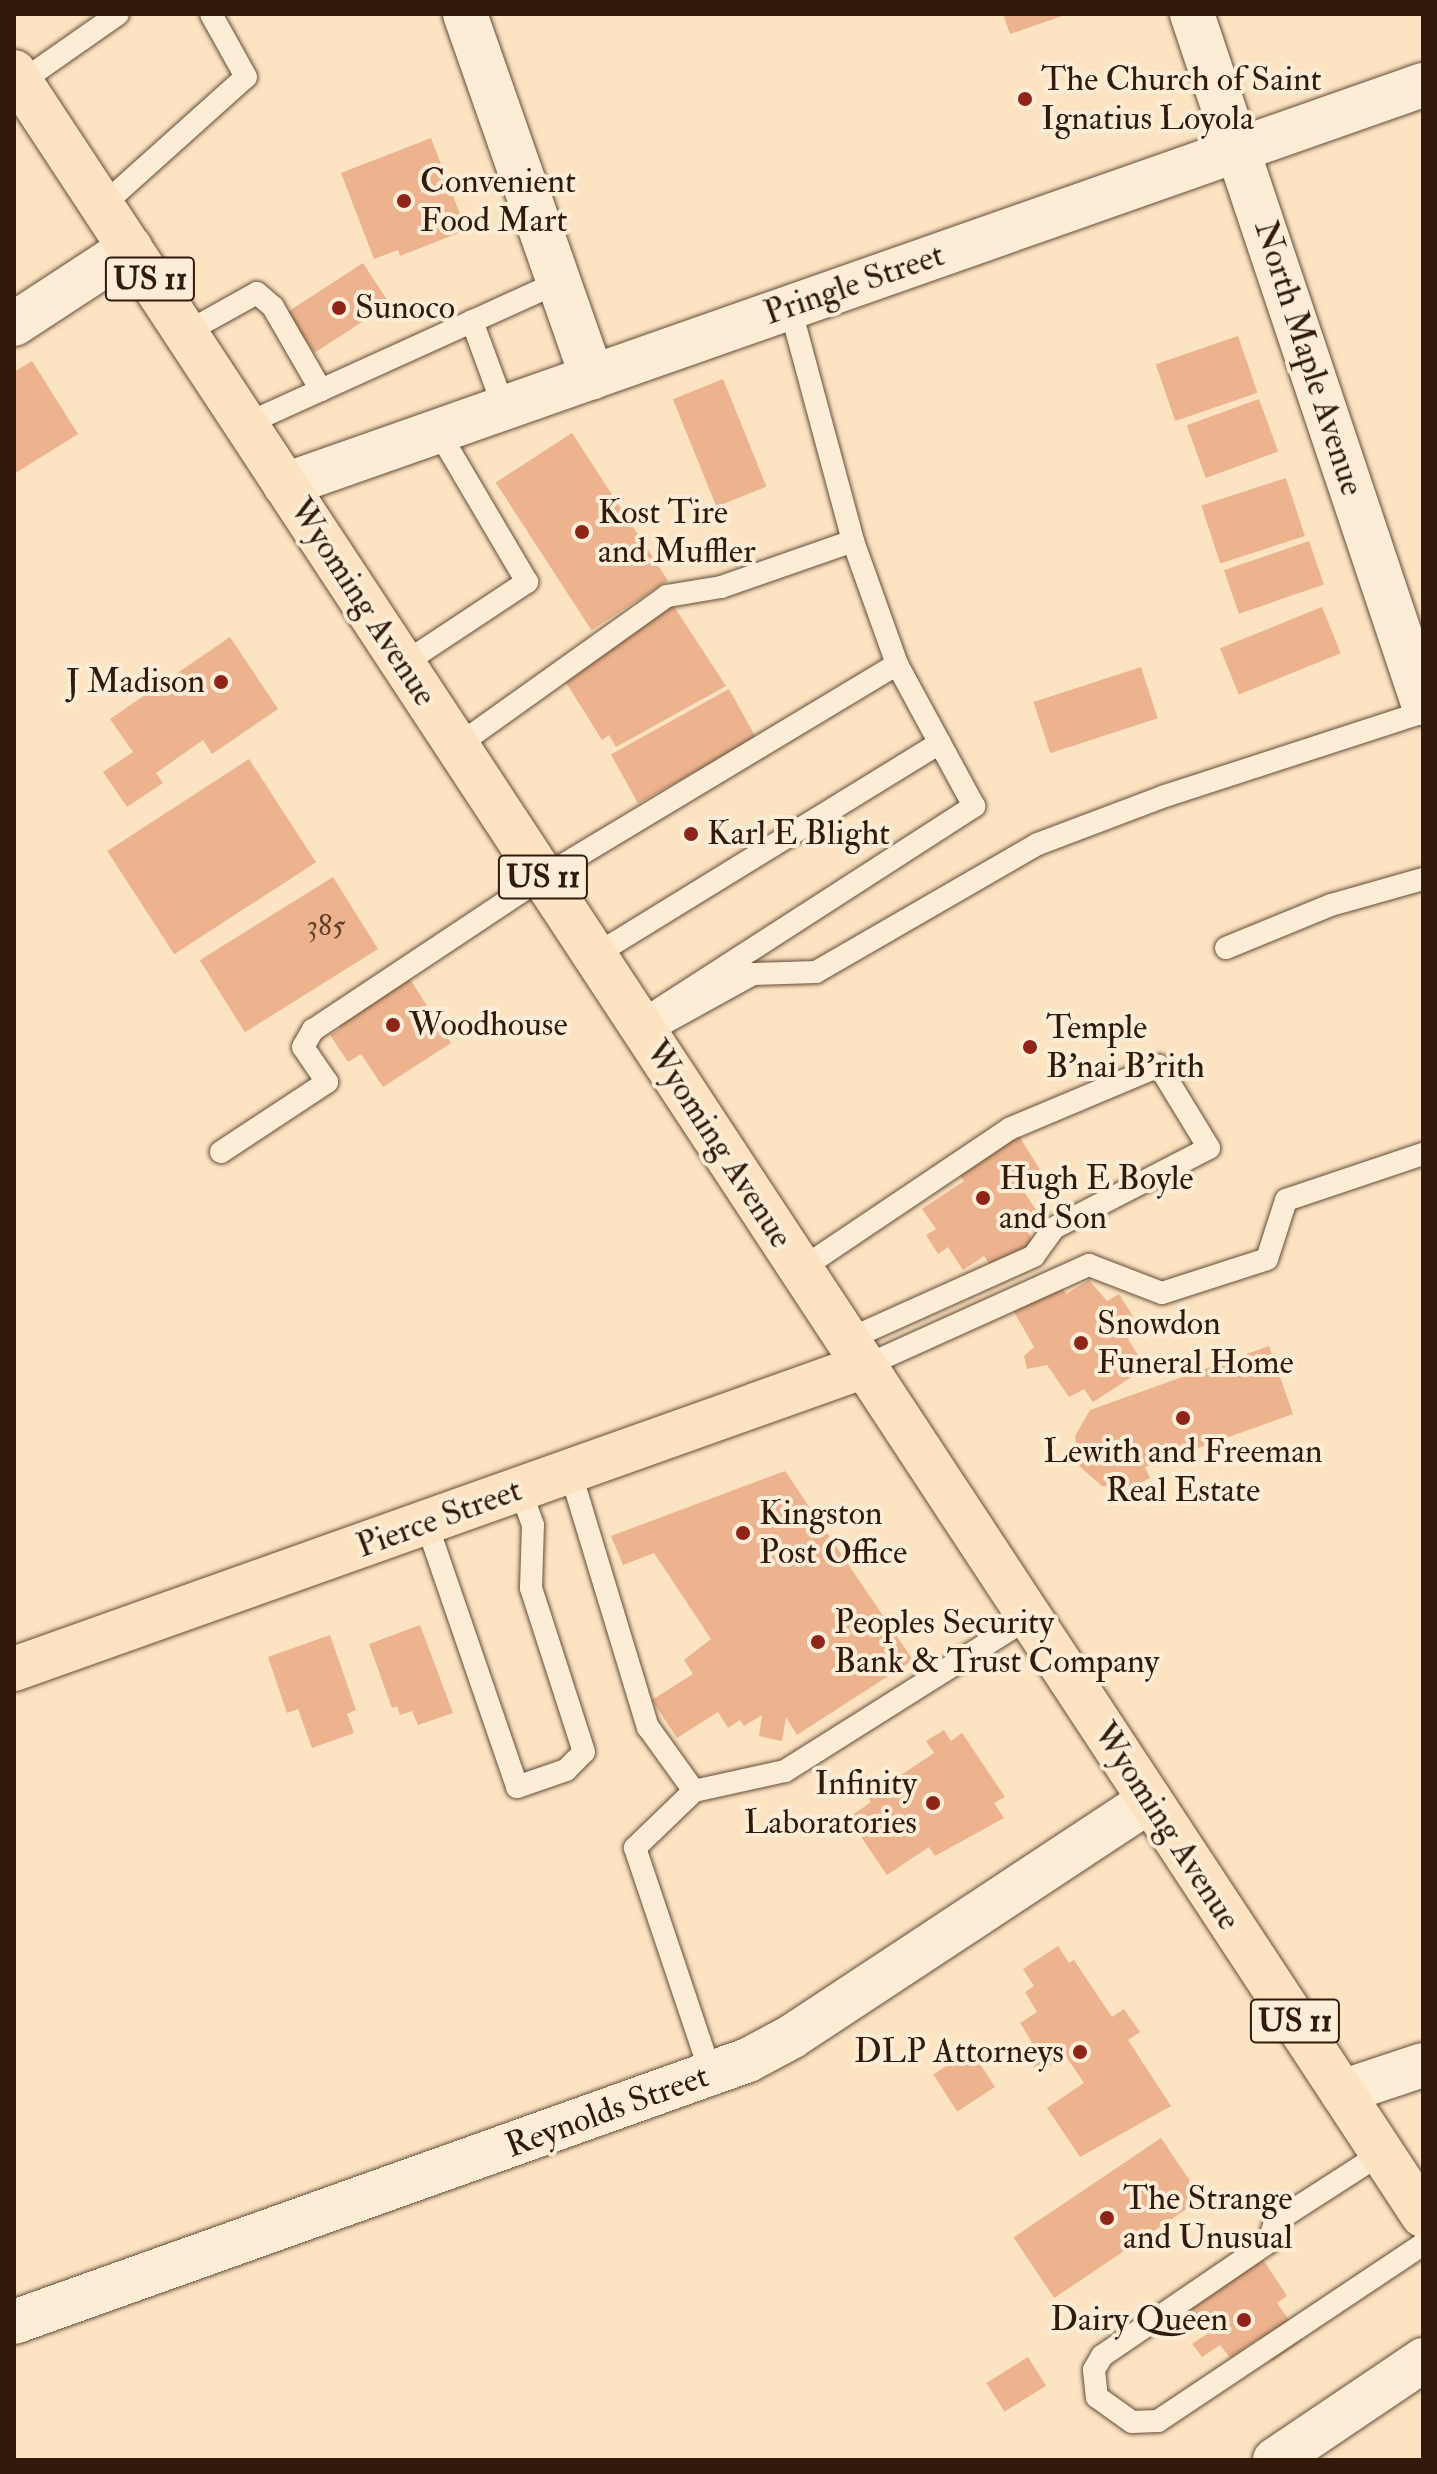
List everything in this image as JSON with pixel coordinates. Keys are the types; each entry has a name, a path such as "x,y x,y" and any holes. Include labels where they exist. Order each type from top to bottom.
{"main road":[{"name":"Wyoming Avenue","path":"17,77 1382,2153 1422,2221"},
{"name":"Pierce Street","path":"14,1669 570,1471 856,1353"}],"street":[{"path":"465,14 592,377"},
{"name":"North Maple Avenue","path":"1192,14 1240,148 1423,703"},
{"name":"Pringle Street","path":"285,485 1423,85"},
{"path":"14,324 130,248"},
{"name":"Reynolds Street","path":"14,2322 711,2074 791,2037 1150,1800"},
{"path":"1342,2092 1423,2065"},
{"path":"1275,2460 1423,2360"}],"lane":[{"path":"17,77 118,14"},
{"path":"102,206 246,77 211,14"},
{"path":"246,424 559,282"},
{"path":"185,333 257,293 273,307 321,390"},
{"path":"642,1027 974,806 897,664 853,541 790,307"},
{"path":"472,321 504,408"},
{"path":"403,664 527,582 438,431"},
{"path":"457,746 667,596 721,587 853,541"},
{"path":"221,1152 327,1082 303,1047 313,1030 543,877 897,664"},
{"path":"642,1027 753,974 816,972 1038,844 1165,796 1423,712"},
{"path":"595,955 940,743"},
{"path":"1226,948 1331,905 1423,879"},
{"path":"801,1269 1009,1129 1159,1066 1209,1148 1054,1228 1034,1256 856,1353"},
{"path":"856,1353 1089,1265 1162,1293 1267,1259 1286,1200 1423,1154"},
{"path":"570,1471 648,1727 694,1791"},
{"path":"426,1522 517,1787 566,1770 584,1752 531,1588 533,1525 520,1489"},
{"path":"711,2074 635,1848 694,1791 785,1771 1030,1617"},
{"path":"1382,2153 1275,2222 1269,2242 1102,2356 1094,2370 1097,2397 1132,2422 1158,2421 1422,2221"}],"building":[{"path":"1003,14 1068,14 1010,34"},
{"name":"Convenient Food Mart","path":"431,138 466,230 400,256 398,250 374,259 341,173"},
{"name":"Sunoco","path":"363,263 390,304 314,353 288,312"},
{"path":"1238,336 1258,393 1175,421 1156,364"},
{"path":"32,361 78,434 14,474 14,372"},
{"path":"723,379 766,487 716,507 673,399"},
{"path":"1259,399 1278,452 1206,478 1187,425"},
{"name":"Kost Tire and Muffler","path":"572,433 668,581 592,630 496,483"},
{"path":"1286,478 1305,536 1220,564 1201,506"},
{"path":"1309,541 1324,584 1239,614 1224,570"},
{"path":"673,605 726,686 616,747 609,735 602,740 563,678"},
{"path":"1322,607 1341,653 1239,695 1220,648"},
{"path":"230,637 278,709 212,754 203,740 156,773 163,783 127,807 103,772 133,752 110,719"},
{"path":"1141,667 1158,718 1050,753 1034,702"},
{"path":"729,689 756,738 638,803 611,754"},
{"path":"249,759 316,862 174,954 107,851"},
{"path":"333,877 378,949 245,1032 200,960"},
{"path":"408,976 451,1043 383,1087 361,1054 348,1062 330,1035 340,1029 340,1021"},
{"name":"Hugh E Boyle and Son","path":"1019,1136 1042,1173 1021,1187 1041,1218 1025,1228 1035,1243 1006,1262 1002,1257 990,1265 984,1256 963,1270 948,1247 938,1254 926,1235 936,1229 922,1209 964,1181 960,1175"},
{"name":"Snowdon Funeral Home","path":"1089,1280 1107,1301 1119,1294 1142,1331 1128,1339 1146,1368 1093,1402 1084,1389 1069,1397 1047,1365 1027,1369 1024,1356 1034,1347 1013,1310 1062,1287 1066,1294"},
{"name":"Lewith and Freeman Real Estate","path":"1269,1346 1293,1414 1145,1467 1150,1478 1133,1487 1102,1486 1079,1466 1075,1436 1090,1410"},
{"path":"785,1471 913,1660 797,1735 786,1717 782,1741 759,1736 762,1715 744,1726 740,1720 728,1728 718,1712 677,1738 652,1700 693,1674 684,1660 711,1639 654,1553 623,1565 611,1536"},
{"path":"420,1625 453,1713 418,1725 412,1711 400,1715 397,1706 392,1708 369,1644"},
{"path":"330,1635 356,1710 347,1714 354,1733 312,1748 298,1709 287,1713 268,1657"},
{"name":"Infinity Laboratories","path":"944,1730 951,1741 962,1733 1005,1797 994,1803 1004,1818 935,1856 929,1847 887,1875 848,1818 871,1802 868,1797 934,1753 926,1741"},
{"name":"DLP Attorneys","path":"1058,1946 1069,1963 1074,1960 1112,2017 1124,2009 1140,2032 1128,2040 1171,2106 1080,2157 1047,2108 1084,2083 1065,2055 1038,2073 1023,2048 1032,2042 1020,2023 1037,2012 1025,1992 1034,1986 1023,1969"},
{"path":"971,2050 995,2087 957,2111 933,2075"},
{"name":"The Strange and Unusual","path":"1161,2138 1202,2199 1054,2298 1013,2238"},
{"name":"Dairy Queen","path":"1262,2258 1287,2296 1277,2303 1303,2340 1273,2361 1258,2339 1230,2358 1220,2345 1202,2357 1192,2344 1207,2334 1189,2307"},
{"path":"1028,2357 1046,2386 1004,2412 986,2383"}],"place":[{"name":"The Church of Saint Ignatius Loyola","path":"1025,99"},
{"name":"Convenient Food Mart","path":"404,201"},
{"name":"Sunoco","path":"339,308"},
{"name":"Kost Tire and Muffler","path":"582,532"},
{"name":"J Madison","path":"221,682"},
{"name":"Karl E Blight","path":"691,834"},
{"name":"Woodhouse","path":"393,1025"},
{"name":"Temple B'nai B'rith","path":"1030,1047"},
{"name":"Hugh E Boyle and Son","path":"983,1198"},
{"name":"Snowdon Funeral Home","path":"1081,1343"},
{"name":"Lewith and Freeman Real Estate","path":"1183,1418"},
{"name":"Kingston Post Office","path":"743,1533"},
{"name":"Peoples Security Bank & Trust Company","path":"818,1642"},
{"name":"Infinity Laboratories","path":"933,1803"},
{"name":"DLP Attorneys","path":"1080,2052"},
{"name":"The Strange and Unusual","path":"1107,2218"},
{"name":"Dairy Queen","path":"1244,2320"}]}
